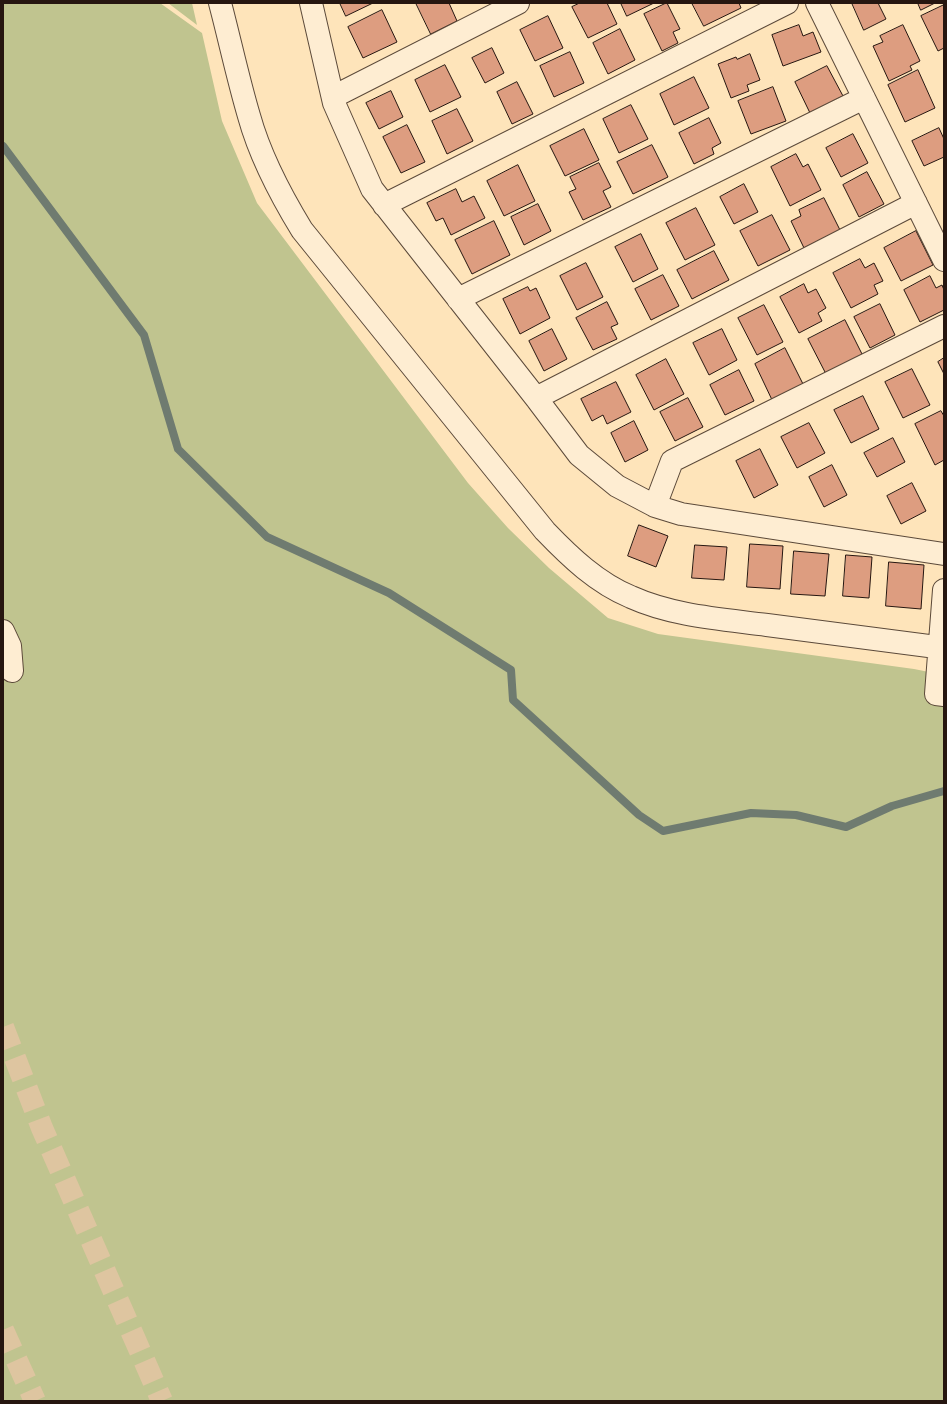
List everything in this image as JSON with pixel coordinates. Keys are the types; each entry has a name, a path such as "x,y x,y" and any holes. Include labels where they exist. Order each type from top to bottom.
{"street":[{"path":"220,3 249,117 264,158 283,199 302,230 545,531 569,556 600,580 631,597 671,611 718,619 942,648"},
{"path":"311,3 334,103 372,189 579,455 617,486 655,506 681,514 944,554"},
{"path":"333,96 518,3"},
{"path":"384,205 787,3"},
{"path":"817,3 944,260"},
{"path":"458,299 864,98"},
{"path":"536,398 916,203"},
{"path":"655,506 672,461 944,326"},
{"path":"944,590 942,648 936,694 944,694"},
{"path":"3,631 10,646 12,671"}],"green space":[{"path":"3,3 160,3 202,33 222,121 257,203 468,483 508,528 549,568 608,618 658,634 914,669 944,675 944,1401 3,1401"},
{"path":"168,3 192,3 197,25"}],"building":[{"path":"340,3 373,3 346,16"},
{"path":"416,3 449,3 457,21 431,34"},
{"path":"580,3 607,3 617,24 588,38 572,7"},
{"path":"621,3 654,3 627,16"},
{"path":"667,3 680,29 673,32 678,43 662,51 644,14"},
{"path":"692,3 739,3 741,8 704,26"},
{"path":"852,3 878,3 886,19 864,30"},
{"path":"918,3 935,3 921,10"},
{"path":"944,5 944,48 938,51 921,16"},
{"path":"382,10 397,42 363,58 348,27"},
{"path":"548,16 563,48 535,61 520,30"},
{"path":"799,25 803,36 813,32 821,52 783,66 772,35"},
{"path":"903,25 920,61 910,66 912,70 889,81 873,46 883,42 880,36"},
{"path":"620,29 635,60 608,74 593,43"},
{"path":"492,48 504,73 485,83 472,58"},
{"path":"570,52 584,83 554,97 540,66"},
{"path":"750,54 760,80 747,85 749,91 731,98 718,64 736,57 737,59"},
{"path":"445,65 461,97 430,112 415,80"},
{"path":"827,66 843,96 810,113 795,82"},
{"path":"918,70 935,108 905,122 888,85"},
{"path":"694,77 709,108 674,125 660,94"},
{"path":"517,82 533,114 512,124 497,92"},
{"path":"773,87 786,121 751,134 738,101"},
{"path":"391,91 403,117 379,129 366,103"},
{"path":"631,105 648,139 619,153 603,119"},
{"path":"457,109 473,141 447,154 432,121"},
{"path":"709,118 721,143 712,148 714,154 694,164 679,133"},
{"path":"407,125 425,162 401,173 383,137"},
{"path":"939,128 944,139 944,157 924,166 912,141"},
{"path":"584,129 599,160 565,176 550,146"},
{"path":"853,134 868,163 841,177 826,148"},
{"path":"652,145 668,177 633,194 617,162"},
{"path":"796,154 803,167 808,164 821,190 790,206 771,167"},
{"path":"599,163 611,187 603,191 611,207 583,220 569,192 576,189 570,177"},
{"path":"518,165 535,201 504,216 487,181"},
{"path":"867,172 884,204 859,217 843,185"},
{"path":"744,184 758,212 734,224 720,197"},
{"path":"456,189 462,202 474,196 485,218 451,235 443,218 436,221 427,203"},
{"path":"824,198 840,230 804,248 791,221 801,216 799,210"},
{"path":"538,204 551,231 524,245 511,217"},
{"path":"696,208 715,245 685,260 666,223"},
{"path":"772,215 790,250 758,266 740,231"},
{"path":"494,221 510,255 472,274 455,240"},
{"path":"916,231 933,265 901,281 884,248"},
{"path":"641,234 658,269 633,282 615,247"},
{"path":"714,251 729,280 692,299 677,270"},
{"path":"860,259 865,268 874,263 883,281 874,285 878,294 851,308 833,273"},
{"path":"586,263 603,297 577,310 560,276"},
{"path":"663,275 679,306 651,320 635,289"},
{"path":"930,276 936,288 942,285 944,290 944,310 920,322 904,290"},
{"path":"804,284 808,293 816,289 826,308 818,313 822,321 799,333 780,297"},
{"path":"528,287 530,291 536,288 550,318 520,334 503,299"},
{"path":"607,302 618,324 611,327 617,339 593,350 576,318"},
{"path":"880,304 895,335 870,348 854,317"},
{"path":"764,305 783,342 757,355 738,318"},
{"path":"845,320 863,356 826,374 808,339"},
{"path":"552,329 567,359 544,371 529,341"},
{"path":"722,329 737,360 709,375 693,343"},
{"path":"785,348 804,386 773,402 755,364"},
{"path":"944,358 944,374 938,362"},
{"path":"666,359 684,394 654,410 636,375"},
{"path":"912,369 930,405 903,418 885,382"},
{"path":"739,370 754,401 725,415 710,385"},
{"path":"616,382 631,412 607,424 603,415 592,421 581,399"},
{"path":"863,396 879,429 851,443 834,410"},
{"path":"688,398 703,427 675,441 660,412"},
{"path":"941,411 944,416 944,460 935,465 915,424"},
{"path":"634,421 648,450 625,462 611,433"},
{"path":"809,423 825,453 797,468 781,437"},
{"path":"893,438 905,462 877,477 864,453"},
{"path":"760,449 778,485 754,498 736,461"},
{"path":"832,465 847,495 824,507 809,477"},
{"path":"912,483 926,511 901,524 887,496"},
{"path":"639,525 668,536 656,567 628,556"},
{"path":"750,544 783,546 780,589 747,587"},
{"path":"695,545 727,547 724,580 692,578"},
{"path":"794,551 829,554 825,596 791,594"},
{"path":"846,555 872,557 869,598 843,596"},
{"path":"889,562 924,565 921,609 886,606"}],"waterway":[{"path":"3,146 144,335 178,449 267,537 389,593 511,670 513,700 639,815 663,831 751,813 796,815 846,827 892,806 944,791"}],"tunnel":[{"path":"3,1027 42,1128 162,1401"},
{"path":"3,1330 35,1401"}]}
